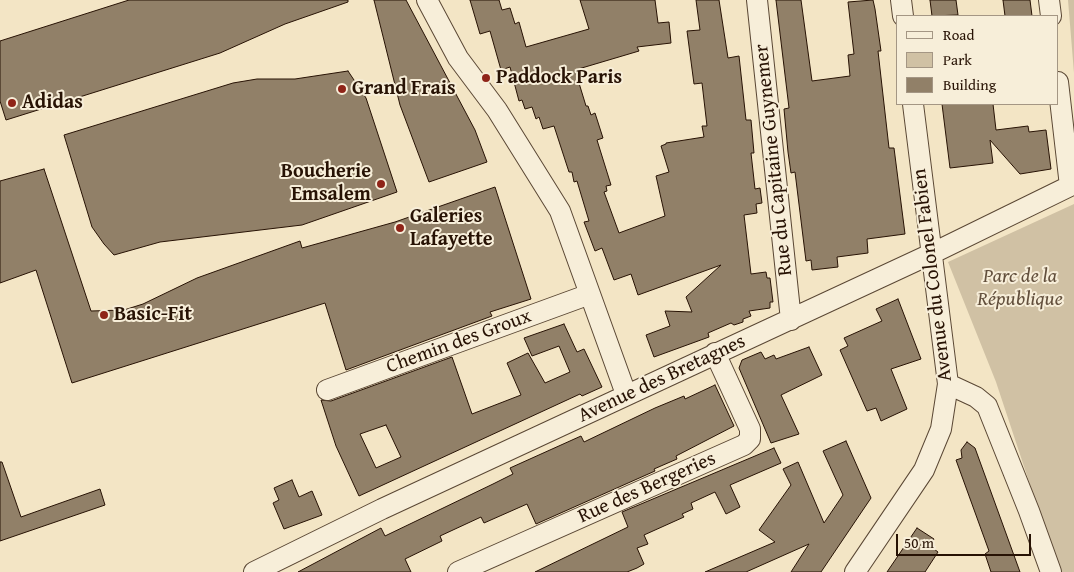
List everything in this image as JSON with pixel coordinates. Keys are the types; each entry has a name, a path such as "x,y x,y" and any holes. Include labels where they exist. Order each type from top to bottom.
{"street":[{"path":"427,0 458,58 497,110 560,211 626,394"},
{"name":"Rue du Capitaine Guynemer","path":"757,0 791,320"},
{"path":"901,0 903,15"},
{"path":"1050,0 1051,15"},
{"name":"Avenue des Bretagnes","path":"254,572 382,509 626,394 791,320 1070,186 1059,91"},
{"name":"Avenue du Colonel Fabien","path":"855,572 924,470 941,429 948,384 913,105"},
{"name":"Chemin des Groux","path":"327,390 590,294"},
{"name":"Rue des Bergeries","path":"458,572 744,444 750,439 750,429 747,420 715,353"},
{"path":"948,384 976,397 987,406 1030,511 1051,572"}],"green space":[{"path":"1068,0 1074,0 1074,73"},
{"name":"Parc de la République","path":"1074,204 1074,572 1059,572 996,382 948,262"}],"building":[{"path":"129,0 348,0 348,2 285,24 220,53 6,120 0,101 0,41"},
{"path":"374,0 406,0 475,130 487,162 429,182 400,105"},
{"path":"470,0 499,0 502,10 510,8 515,24 519,22 526,47 589,29 580,0 655,0 658,23 669,22 671,43 637,47 639,51 575,70 586,106 588,106 591,115 595,113 603,138 597,140 611,185 606,186 607,191 604,192 619,233 665,216 656,176 669,172 661,146 666,143 704,137 702,126 707,126 702,83 694,84 687,31 700,30 696,0 719,0 728,58 739,56 746,120 751,120 754,153 751,153 755,189 760,188 762,203 756,204 757,213 744,215 751,274 766,272 767,278 770,278 773,302 770,302 770,308 749,311 751,316 743,319 743,322 734,325 731,323 708,333 709,337 654,357 646,335 670,326 665,311 692,312 686,297 721,265 638,295 631,274 614,280 602,248 595,251 584,222 589,221 577,181 574,182 572,172 569,172 554,126 543,129 539,117 536,119 532,107 525,109 522,100 519,101 510,67 501,70 490,31 480,34"},
{"path":"776,0 801,0 812,81 850,76 848,55 854,54 848,2 873,0 881,51 878,51 889,148 894,148 905,234 867,239 868,253 837,257 838,267 812,270 811,260 806,261 795,172 791,173 788,152 784,109 789,108"},
{"path":"930,0 956,0 958,15 932,15"},
{"path":"1003,0 1030,0 1032,15 1005,15"},
{"path":"348,71 366,98 397,192 302,225 160,242 114,255 92,227 64,135 233,83 257,79 295,79"},
{"path":"942,105 993,105 996,130 1028,126 1029,132 1046,130 1051,169 1020,174 990,140 993,163 950,168"},
{"path":"44,169 91,311 124,310 143,304 197,278 300,241 302,248 395,222 495,187 531,299 490,312 492,316 346,370 325,303 72,383 36,270 0,283 0,181"},
{"path":"898,299 921,359 891,369 907,409 881,421 876,408 867,411 840,350 848,346 844,338 882,321 876,309"},
{"path":"564,324 577,352 584,349 602,387 582,396 580,394 359,496 336,446 321,400 331,401 452,357 472,414 521,395 507,363 528,353 545,383 570,372 559,346 532,356 524,338","holes":["386,425 401,457 376,468 360,434"]},
{"path":"809,347 822,375 781,395 799,434 771,443 739,368 742,360 761,352 765,359 774,355 776,359"},
{"path":"715,385 734,426 676,456 677,459 654,469 655,471 536,524 527,504 484,523 481,517 440,536 442,541 405,559 411,572 298,572 381,528 385,536 513,474 510,468 581,436 584,442 655,408 684,396 685,399"},
{"path":"846,441 871,498 821,572 791,572 809,544 746,572 705,572 775,542 759,530 791,485 783,469 798,462 824,523 843,495 823,451"},
{"path":"967,442 975,448 1020,572 991,572 985,554 989,551 956,460 962,458 961,450"},
{"path":"774,448 781,463 730,485 740,507 726,514 715,492 691,503 693,509 682,514 684,517 644,535 648,544 637,548 644,564 637,568 627,572 535,572 628,527 622,512"},
{"path":"0,462 2,462 21,517 100,489 105,505 0,541"},
{"path":"292,480 299,497 312,491 322,515 284,529 273,503 279,500 274,488"},
{"path":"917,528 934,539 930,546 938,552 925,572 887,572"}],"place":[{"name":"Paddock Paris","path":"486,78"},
{"name":"Grand Frais","path":"342,89"},
{"name":"Adidas","path":"12,103"},
{"name":"Boucherie Emsalem","path":"381,184"},
{"name":"Galeries Lafayette","path":"400,228"},
{"name":"Basic-Fit","path":"104,315"}]}
